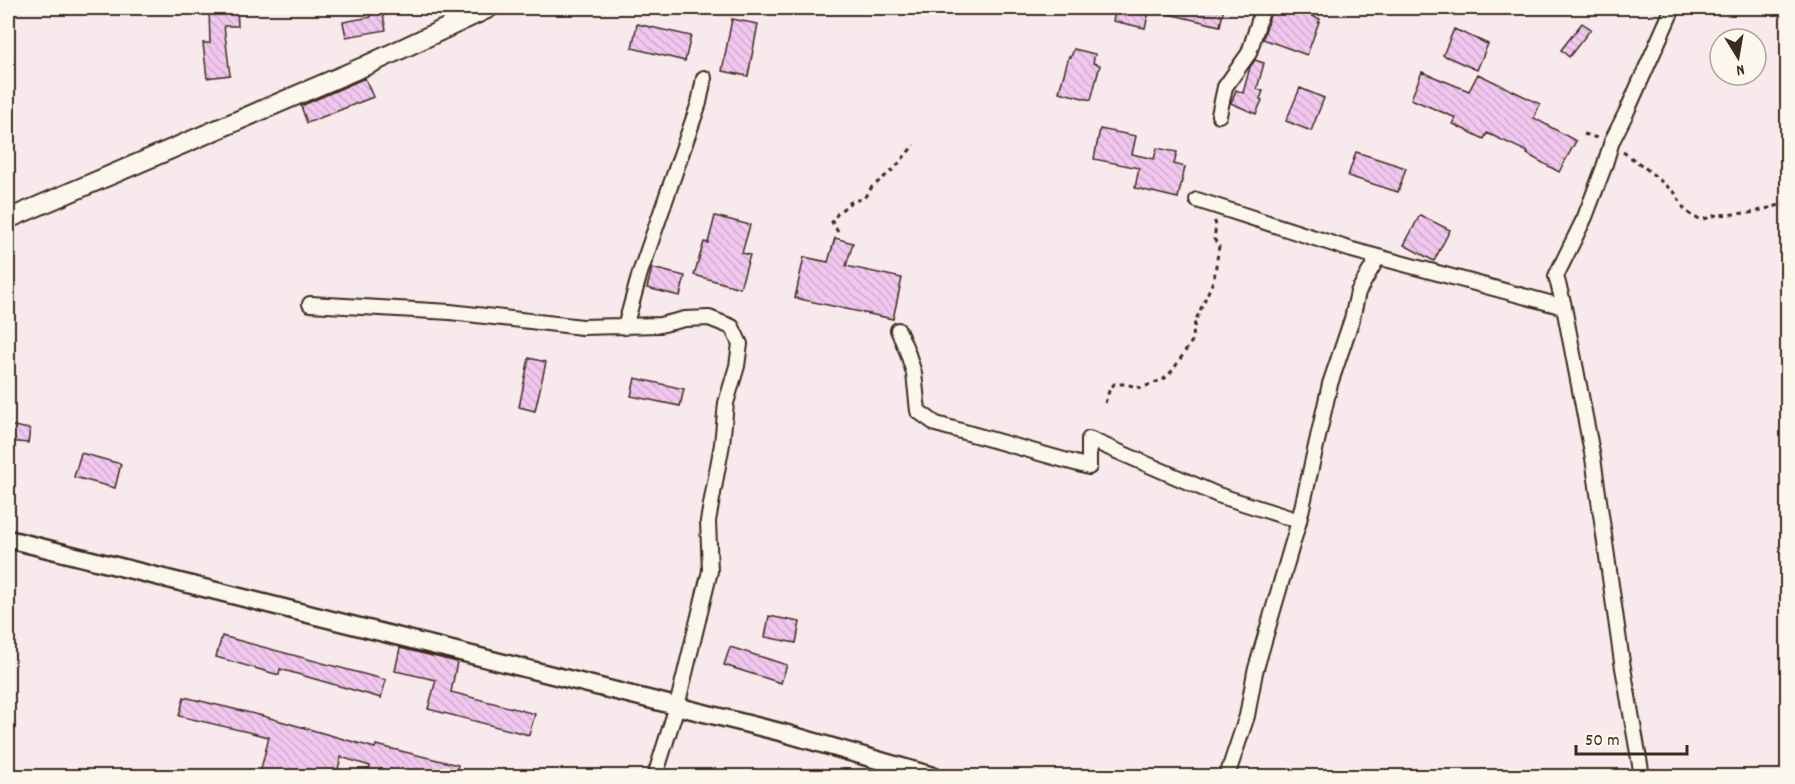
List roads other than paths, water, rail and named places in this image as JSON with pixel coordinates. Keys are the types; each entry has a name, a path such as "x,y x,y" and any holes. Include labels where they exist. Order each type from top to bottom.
{"main road":[{"path":"8,219 365,66 489,8"}],"street":[{"path":"1219,115 1225,87 1249,53 1263,8"},
{"path":"1642,777 1622,662 1593,458 1556,276 1585,217 1612,141 1642,80 1673,8"},
{"path":"625,327 640,273 699,103 704,78"},
{"path":"1197,200 1378,256 1564,307"},
{"path":"1227,777 1247,716 1255,672 1299,521 1330,384 1359,292 1378,256"},
{"path":"310,304 450,312 582,327 660,325 685,319 709,318 732,327 740,345 737,366 726,403 722,444 708,521 710,571 677,706 655,777"},
{"path":"898,330 914,373 918,411 936,424 1089,467 1089,439 1218,495 1299,521"},
{"path":"8,539 784,733 933,777"}]}
